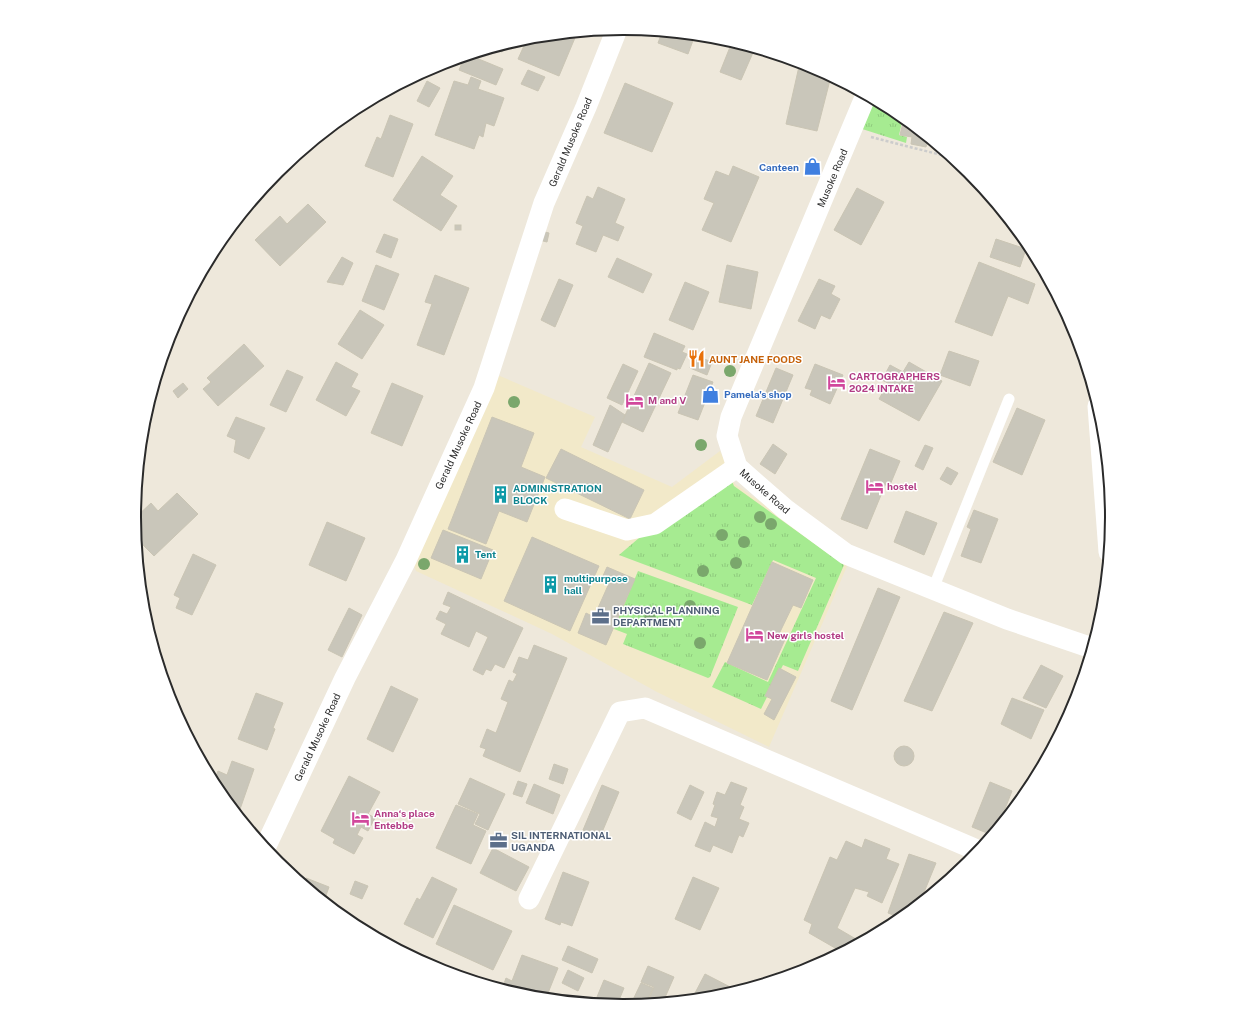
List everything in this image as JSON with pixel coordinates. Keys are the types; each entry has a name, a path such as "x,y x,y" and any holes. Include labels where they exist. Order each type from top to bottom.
{"street":[{"name":"Gerald Musoke Road","path":"268,842 345,678 406,560 484,388 544,203 586,107 615,35"},
{"name":"Musoke Road","path":"864,100 731,417 727,436 737,467 785,509 846,554 1007,619 1088,646"},
{"path":"1102,464 1104,501"},
{"path":"565,508 627,530 655,524 737,467"},
{"path":"530,899 620,712 645,708 973,848"}],"lane":[{"path":"933,589 1009,398"}],"path":[{"path":"851,132 941,155"}],"shaded area":[{"path":"500,376 595,417 581,447 672,487 720,451 735,484 848,564 769,747 657,692 552,634 416,571 413,563 493,378"}],"green space":[{"path":"869,103 902,124 899,135 907,137 906,143 859,128"},
{"path":"729,474 734,486 844,565 798,671 783,665 761,709 712,687 725,662 768,682 816,578 773,560 752,605 619,555 653,526"},
{"path":"638,571 738,607 710,677 708,678 623,644 627,634 614,629"}],"building":[{"path":"660,37 693,40 688,54 658,43"},
{"path":"575,38 559,76 518,59 524,45"},
{"path":"730,47 753,53 741,80 720,72"},
{"path":"477,58 503,69 496,85 459,70 462,63"},
{"path":"798,69 829,82 817,131 786,124"},
{"path":"528,70 545,77 538,91 521,84"},
{"path":"471,77 481,81 478,89 504,98 494,126 486,123 483,137 479,135 474,149 435,135 454,81 468,85"},
{"path":"427,81 440,88 429,107 417,101"},
{"path":"625,83 673,103 652,152 604,133"},
{"path":"390,115 413,124 393,177 365,166 377,137 381,139"},
{"path":"902,125 927,144 926,147 911,144 912,137 900,135"},
{"path":"422,156 453,176 440,195 457,206 441,231 393,200"},
{"path":"808,162 819,163 818,175 807,174"},
{"path":"733,166 759,177 731,242 702,230 714,203 704,199 716,171 729,176"},
{"path":"598,187 625,199 615,223 624,227 618,241 603,235 596,252 576,244 583,226 576,223 587,196 593,199"},
{"path":"857,188 884,202 861,245 834,230"},
{"path":"308,204 326,222 280,266 255,240 280,216 287,224"},
{"path":"455,225 461,225 461,230 455,230"},
{"path":"541,231 549,233 547,242 539,240"},
{"path":"384,234 398,239 391,258 376,252"},
{"path":"996,239 1023,248 1025,251 1020,267 990,257"},
{"path":"342,257 353,263 343,285 327,282"},
{"path":"617,258 652,274 643,293 608,277"},
{"path":"979,262 1035,284 1028,304 1008,296 992,336 955,322"},
{"path":"376,265 399,274 384,310 362,301"},
{"path":"727,265 758,272 751,309 719,302"},
{"path":"435,275 469,288 444,355 417,345 432,304 425,302"},
{"path":"559,279 573,285 555,327 541,320"},
{"path":"819,279 835,286 831,294 840,299 830,319 821,315 815,329 798,321"},
{"path":"685,282 709,292 693,330 669,320"},
{"path":"360,310 384,325 362,359 338,344"},
{"path":"654,333 685,346 682,352 687,354 680,369 677,368 677,370 644,357"},
{"path":"244,344 264,366 218,406 203,389 211,382 207,378"},
{"path":"949,351 979,361 970,386 940,375"},
{"path":"694,355 712,362 707,375 690,368"},
{"path":"336,362 358,374 351,387 360,391 346,416 316,400"},
{"path":"909,362 942,381 919,421 879,399 888,383 882,380 890,365 903,372"},
{"path":"649,363 671,373 643,432 622,422"},
{"path":"623,364 638,371 622,405 607,398"},
{"path":"815,364 843,375 830,404 810,395 812,390 805,388"},
{"path":"776,368 793,375 773,423 756,416"},
{"path":"287,370 303,377 286,412 270,405"},
{"path":"693,375 713,382 698,420 678,413"},
{"path":"183,383 188,389 178,398 173,391"},
{"path":"392,383 423,396 402,446 371,433"},
{"path":"610,405 625,415 608,452 593,445"},
{"path":"1017,408 1045,420 1022,475 993,462"},
{"path":"236,417 265,428 249,459 234,452 236,440 227,436"},
{"name":"ADMINISTRATION BLOCK","path":"492,417 534,433 521,467 545,477 527,522 499,511 486,544 448,529"},
{"path":"773,444 787,454 775,474 760,464"},
{"path":"925,445 933,448 923,470 915,466"},
{"path":"561,449 644,490 630,519 546,478"},
{"path":"870,449 900,461 890,485 886,483 867,529 841,519"},
{"path":"947,467 958,473 951,485 940,479"},
{"path":"177,493 198,514 154,556 142,544 141,512 151,503 158,511"},
{"path":"974,510 998,519 981,563 961,556 971,529 967,527"},
{"path":"906,511 937,523 924,555 894,542"},
{"path":"327,522 365,538 346,581 309,565"},
{"name":"Tent","path":"443,530 493,550 481,579 431,558"},
{"name":"multipurpose hall","path":"532,537 599,566 570,631 504,601"},
{"path":"193,554 216,565 192,615 176,608 180,598 174,595"},
{"path":"772,562 813,580 801,608 793,605 779,634 786,637 767,680 727,663"},
{"path":"607,567 635,579 606,645 578,633 586,613 594,617 610,581 602,578"},
{"path":"878,588 900,597 852,710 831,701"},
{"path":"448,592 523,628 504,668 495,664 491,671 486,669 483,675 473,670 488,637 476,631 469,647 441,634 446,624 436,619 440,611 447,614 451,607 443,604"},
{"path":"349,608 362,615 342,657 328,650"},
{"path":"944,612 973,623 932,711 904,701"},
{"path":"534,645 567,658 520,772 483,756 486,749 480,747 487,729 496,733 508,702 501,699 509,680 513,682 517,674 513,672 519,657 528,660"},
{"path":"1041,665 1063,676 1046,708 1023,698"},
{"path":"779,668 796,677 774,720 764,714 772,699 765,696"},
{"path":"391,686 418,699 393,752 367,739"},
{"path":"256,693 283,703 273,728 275,729 267,750 238,739"},
{"path":"1012,698 1044,710 1031,739 1001,724"},
{"path":"904,746 911,749 914,756 911,763 904,766 897,763 894,756 897,749"},
{"path":"232,761 254,769 240,809 216,775 218,771 227,775"},
{"path":"554,764 568,769 563,784 549,779"},
{"path":"349,776 380,792 368,814 375,818 368,831 361,827 357,835 363,838 354,854 333,843 335,839 321,831"},
{"path":"470,778 505,794 488,830 475,824 480,814 458,804"},
{"path":"518,781 527,784 522,797 513,794"},
{"path":"731,782 747,788 740,805 744,807 739,819 749,823 743,837 739,835 732,853 713,845 710,852 695,846 705,822 715,827 718,818 711,816 715,805 713,804 717,792 725,795"},
{"path":"990,782 1012,791 1004,811 987,833 972,827"},
{"path":"534,784 560,795 553,814 526,803"},
{"path":"602,785 619,792 600,837 583,830"},
{"path":"690,785 704,792 691,820 677,813"},
{"path":"456,805 478,814 473,825 486,831 471,864 436,848"},
{"path":"865,839 890,849 886,859 899,864 882,903 867,896 869,892 855,888 837,928 855,939 836,949 809,933 812,924 804,920 830,857 837,860 846,841 862,848"},
{"path":"493,848 529,867 516,891 480,873"},
{"path":"909,854 936,863 924,893 894,915 888,913"},
{"path":"563,872 589,882 572,926 561,922 560,925 545,919"},
{"path":"432,877 457,889 433,938 404,924 417,898 420,900"},
{"path":"693,877 719,888 700,930 675,919"},
{"path":"306,878 329,887 326,896 306,879"},
{"path":"355,881 368,886 362,899 350,894"},
{"path":"454,905 512,931 493,970 436,944"},
{"path":"568,946 598,959 592,973 562,960"},
{"path":"522,955 558,968 548,993 504,984 506,978 512,981"},
{"path":"648,966 674,977 665,997 649,998 654,987 641,982"},
{"path":"568,970 584,978 578,991 562,983"},
{"path":"705,974 730,987 717,990 695,994"},
{"path":"604,980 624,988 620,999 597,997"},
{"path":"641,983 653,988 649,998 634,999"}],"place":[{"name":"Canteen","path":"812,167"},
{"name":"AUNT JANE FOODS","path":"696,359"},
{"name":"CARTOGRAPHERS 2024 INTAKE","path":"836,382"},
{"name":"Pamela's shop","path":"711,394"},
{"name":"M and V","path":"635,400"},
{"name":"hostel","path":"874,486"},
{"name":"ADMINISTRATION BLOCK","path":"500,494"},
{"name":"Tent","path":"462,554"},
{"name":"multipurpose hall","path":"551,584"},
{"name":"PHYSICAL PLANNING DEPARTMENT","path":"600,616"},
{"name":"New girls hostel","path":"754,635"},
{"name":"Anna‘s place Entebbe","path":"361,819"},
{"name":"SIL INTERNATIONAL UGANDA","path":"498,841"}]}
